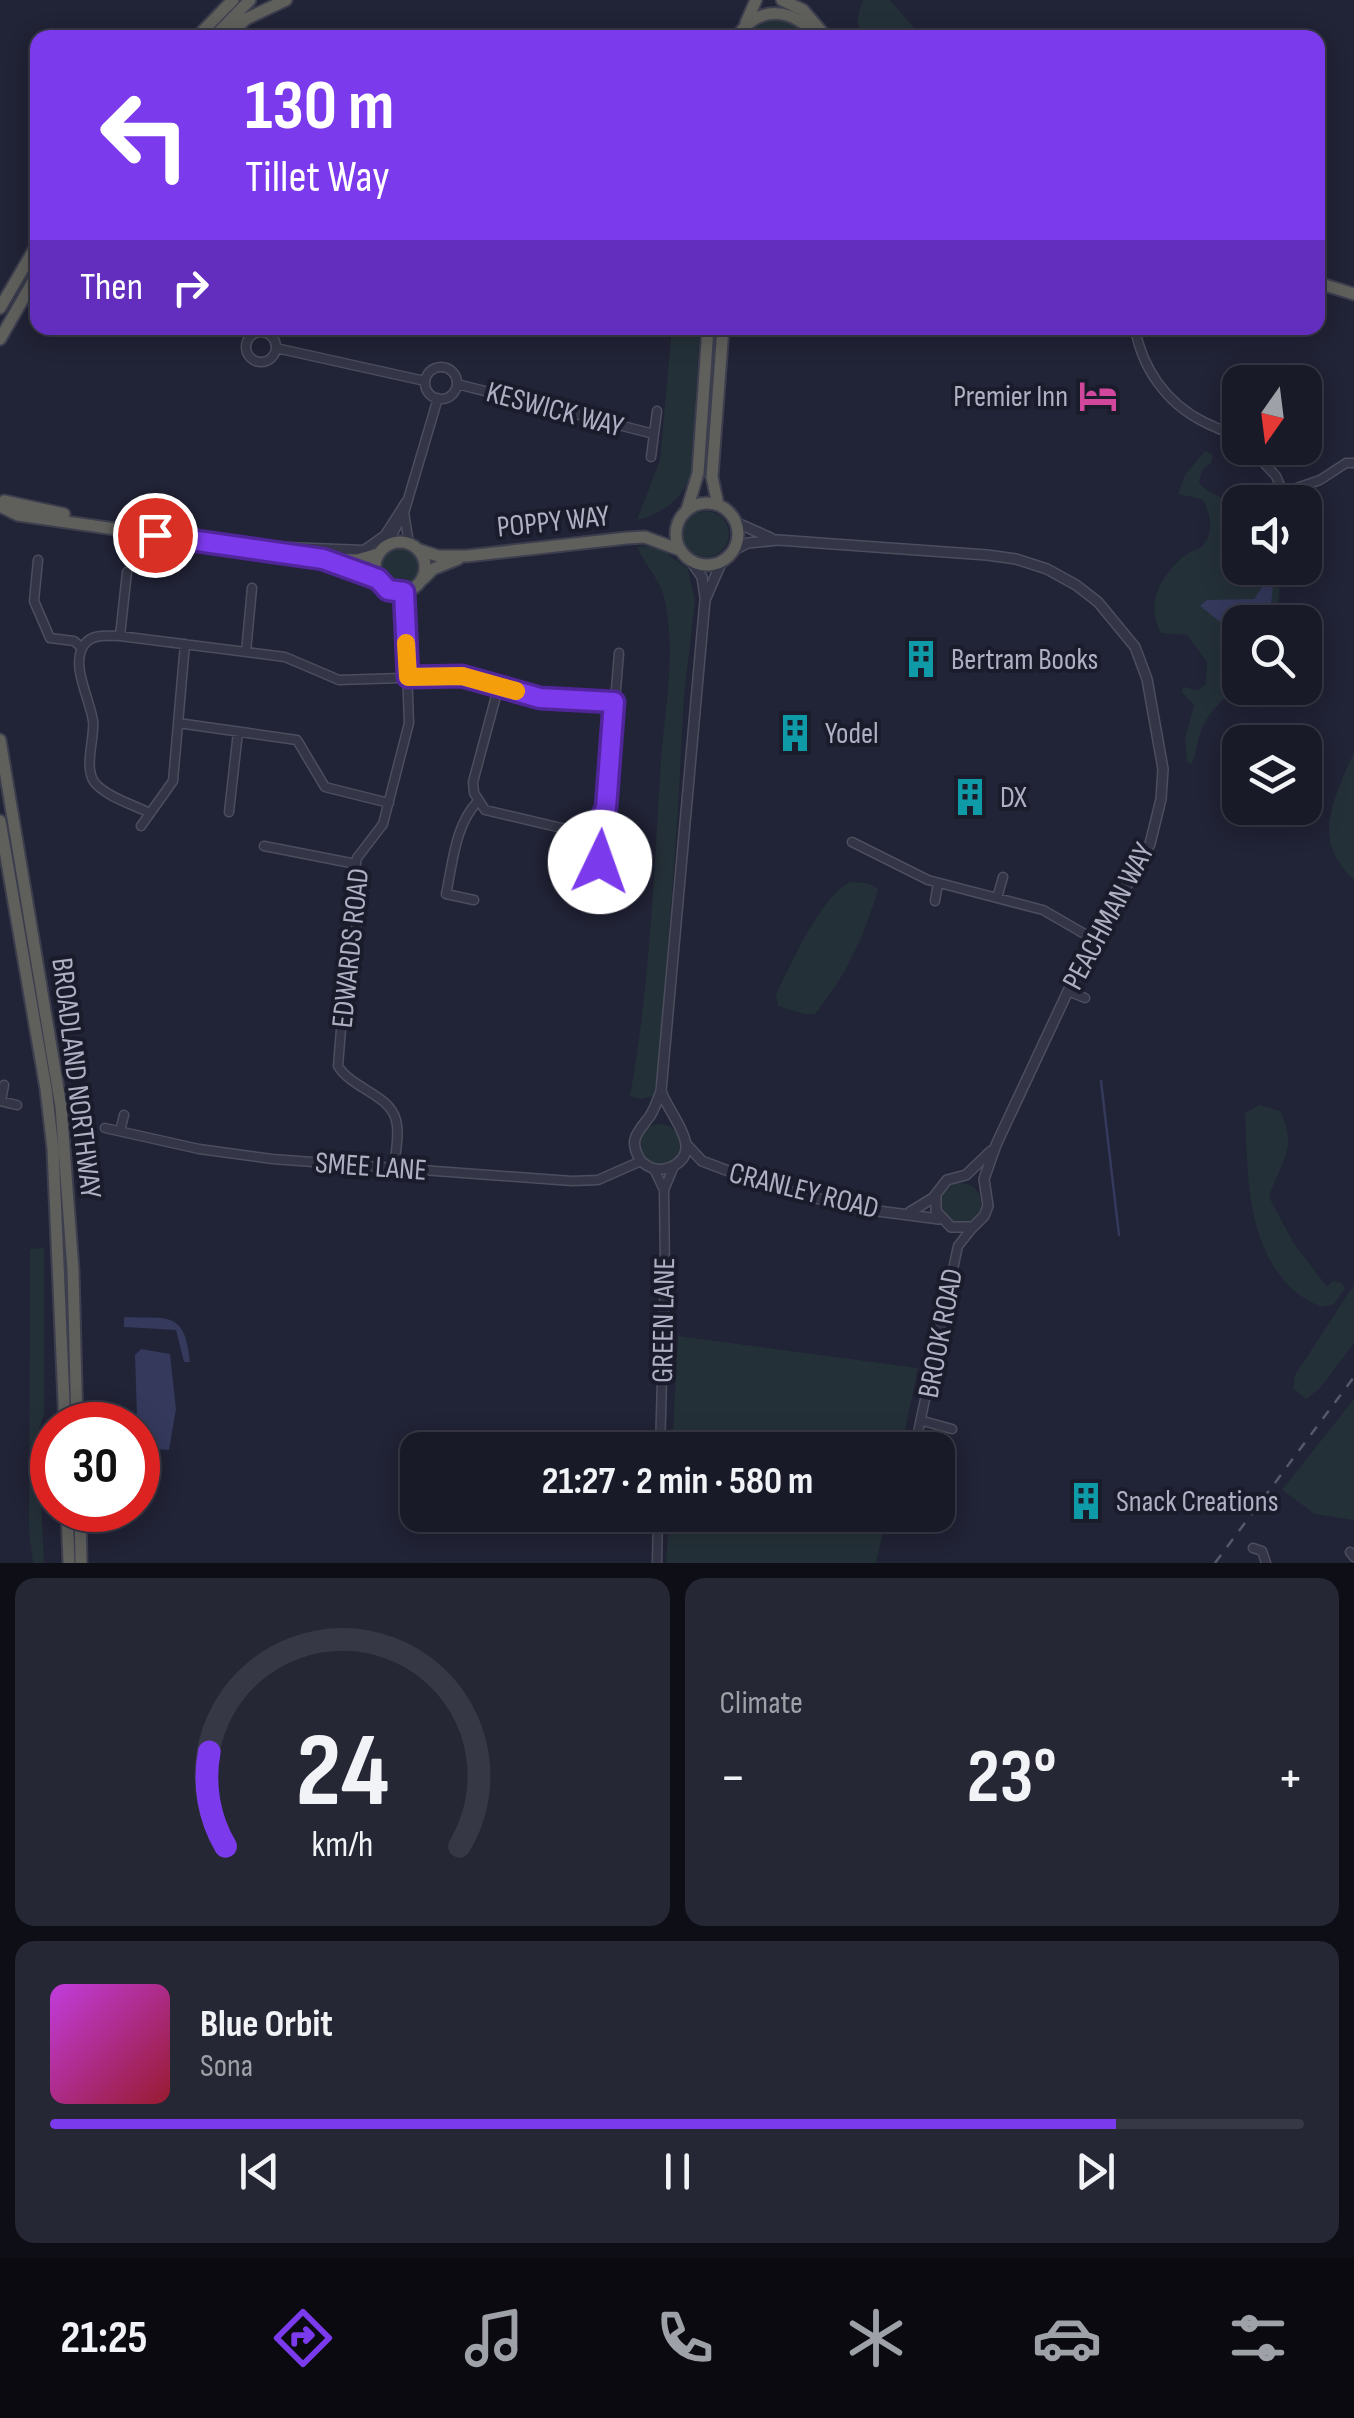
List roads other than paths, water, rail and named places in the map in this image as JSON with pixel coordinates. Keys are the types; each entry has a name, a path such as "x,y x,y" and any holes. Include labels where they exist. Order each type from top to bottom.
{"highway":[{"path":"204,30 233,0"},
{"path":"220,30 250,0"},
{"path":"234,30 246,19 286,0"},
{"path":"742,30 756,0"},
{"path":"772,0 809,30"},
{"path":"746,23 783,7 803,10 820,30"},
{"path":"0,308 30,257"},
{"path":"1325,285 1354,294"},
{"path":"2,337 30,287"},
{"path":"683,515 702,504 718,505 728,512 738,537 732,552 722,561 704,565 685,555 676,534 698,472 708,335"},
{"path":"718,505 712,477 722,335"},
{"path":"0,499 21,507 115,522 155,535"},
{"path":"0,506 18,515"},
{"path":"0,518 18,515 323,559 356,560 382,549 414,547 426,564 422,580 411,590 388,590 374,570 382,549"},
{"name":"POPPY WAY","path":"414,547 438,556 467,556 646,537 668,529 683,515"},
{"name":"POPPY WAY","path":"646,537 685,555"},
{"name":"POPPY WAY","path":"422,580 433,569 467,556"},
{"path":"323,559 378,579"},
{"name":"BROADLAND NORTHWAY","path":"0,740 61,1106 73,1270 76,1402"},
{"name":"BROADLAND NORTHWAY","path":"0,820 46,1089 63,1402"},
{"path":"68,1532 69,1563"},
{"path":"80,1532 81,1563"}],"street":[{"path":"252,335 248,340 248,354 264,362 276,348 270,335"},
{"path":"1137,335 1144,362 1170,398 1222,431"},
{"path":"276,348 425,381"},
{"path":"446,367 457,384 450,396 438,398 428,390 425,381 435,368 446,367"},
{"name":"KESWICK WAY","path":"457,384 654,434"},
{"path":"382,549 404,513 438,398"},
{"name":"KESWICK WAY","path":"651,457 657,411"},
{"path":"1305,485 1354,462"},
{"path":"225,545 364,550 385,535 406,502"},
{"path":"404,513 414,547"},
{"name":"PEACHMAN WAY","path":"735,522 778,540"},
{"name":"PEACHMAN WAY","path":"732,552 748,543 778,540 1016,559 1047,569 1098,602 1135,648 1147,679 1160,744 1162,786 1158,813 1142,862 1068,991 996,1146 985,1174 988,1206 973,1227"},
{"path":"622,1167 634,1149 636,1133 648,1120 661,1091 705,600 702,578 685,555"},
{"path":"38,560 34,601 50,638 74,640 82,647"},
{"path":"705,600 722,561"},
{"path":"120,636 127,572"},
{"path":"246,652 252,588"},
{"name":"EDWARDS ROAD","path":"394,1168 395,1116 387,1105 349,1080 338,1066 348,966 361,902 356,888 357,858 377,836 409,723 404,592"},
{"path":"150,813 104,789 90,772 93,724 80,670 82,647 89,640 120,636 285,657 339,680 462,676 555,700 614,702"},
{"path":"141,826 174,781 186,644"},
{"path":"499,686 473,782 478,800 485,810 584,833 597,826 606,808 620,653"},
{"path":"178,723 296,740 325,787 389,802"},
{"path":"229,812 238,732"},
{"path":"474,900 446,894 465,814 478,800"},
{"path":"597,826 605,840 600,862"},
{"path":"852,842 914,875 1043,910 1095,940"},
{"path":"264,846 356,864"},
{"path":"997,898 1003,876"},
{"path":"935,901 938,883"},
{"path":"1068,991 1085,998"},
{"path":"4,1085 0,1101 18,1105"},
{"path":"634,1149 640,1162 654,1169 677,1163 686,1145 682,1128 673,1120 661,1091"},
{"path":"120,1131 124,1116"},
{"path":"648,1120 673,1120"},
{"name":"SMEE LANE","path":"105,1128 224,1153 572,1180 598,1180 640,1162"},
{"name":"CRANLEY ROAD","path":"686,1145 702,1161 768,1186 867,1210 941,1220"},
{"name":"PEACHMAN WAY","path":"936,1194 947,1180 966,1175 996,1146"},
{"name":"CRANLEY ROAD","path":"677,1163 702,1161"},
{"name":"GREEN LANE","path":"664,1190 677,1163"},
{"name":"GREEN LANE","path":"654,1169 664,1190 661,1432"},
{"path":"966,1175 984,1189"},
{"path":"936,1194 936,1211 941,1220 950,1227 973,1227"},
{"name":"CRANLEY ROAD","path":"908,1213 936,1194"},
{"name":"BROOK ROAD","path":"950,1227 958,1246"},
{"name":"BROOK ROAD","path":"919,1432 958,1246 973,1227"},
{"name":"BROOK ROAD","path":"922,1421 952,1429"},
{"path":"656,1563 657,1532"},
{"path":"1261,1548 1266,1563"}],"water":[{"path":"1264,585 1273,585 1271,605 1222,605 1222,623 1200,606 1207,600 1254,599"},
{"path":"124,1317 163,1318 179,1325 190,1362 184,1362 176,1330 124,1327"},
{"path":"141,1349 170,1354 176,1409 169,1450 160,1449 160,1402 137,1402 135,1355"}],"waterway":[{"path":"1101,1081 1119,1235"}],"railway":[{"path":"1215,1563 1354,1377"}],"place":[{"name":"Premier Inn","path":"1098,396"},
{"name":"Bertram Books","path":"921,659"},
{"name":"Yodel","path":"795,733"},
{"name":"DX","path":"970,797"},
{"name":"Snack Creations","path":"1086,1501"}]}
